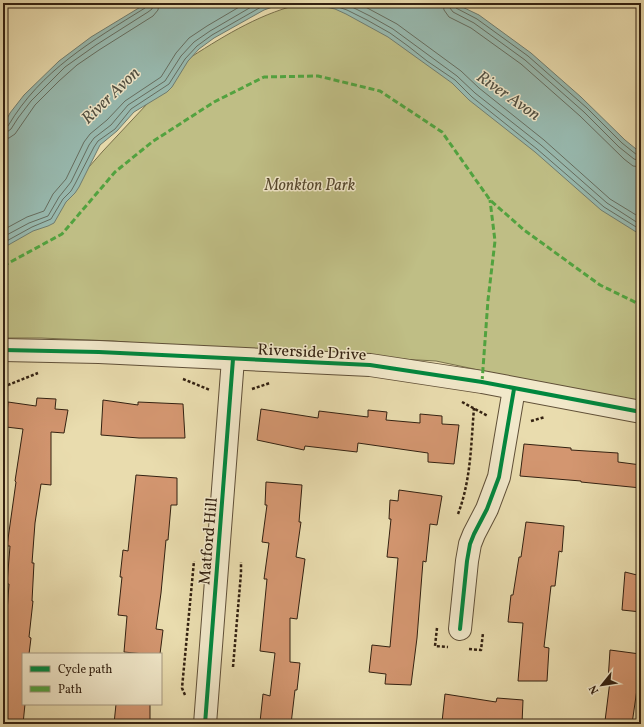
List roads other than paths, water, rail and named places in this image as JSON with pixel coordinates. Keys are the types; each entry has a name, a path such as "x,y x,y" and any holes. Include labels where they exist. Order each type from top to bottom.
{"street":[{"name":"Riverside Drive","path":"3,350 99,352 370,365 482,382 514,389 607,404 641,412"},
{"name":"Matford Hill","path":"204,724 233,359"},
{"path":"460,629 470,544 487,509 499,477 514,389"}],"water":[{"name":"River Avon","path":"147,3 284,3 264,10 214,38 199,49 188,61 172,87 167,92 134,112 117,131 100,145 79,187 66,202 54,223 33,231 3,248 3,126 10,113 24,95 59,61 91,37"},
{"name":"River Avon","path":"307,3 454,3 479,15 531,53 641,153 641,235 601,210 535,152 469,100 452,83 388,37 335,9"}],"park label":[{"name":"Monkton Park","path":"310,184"}]}
